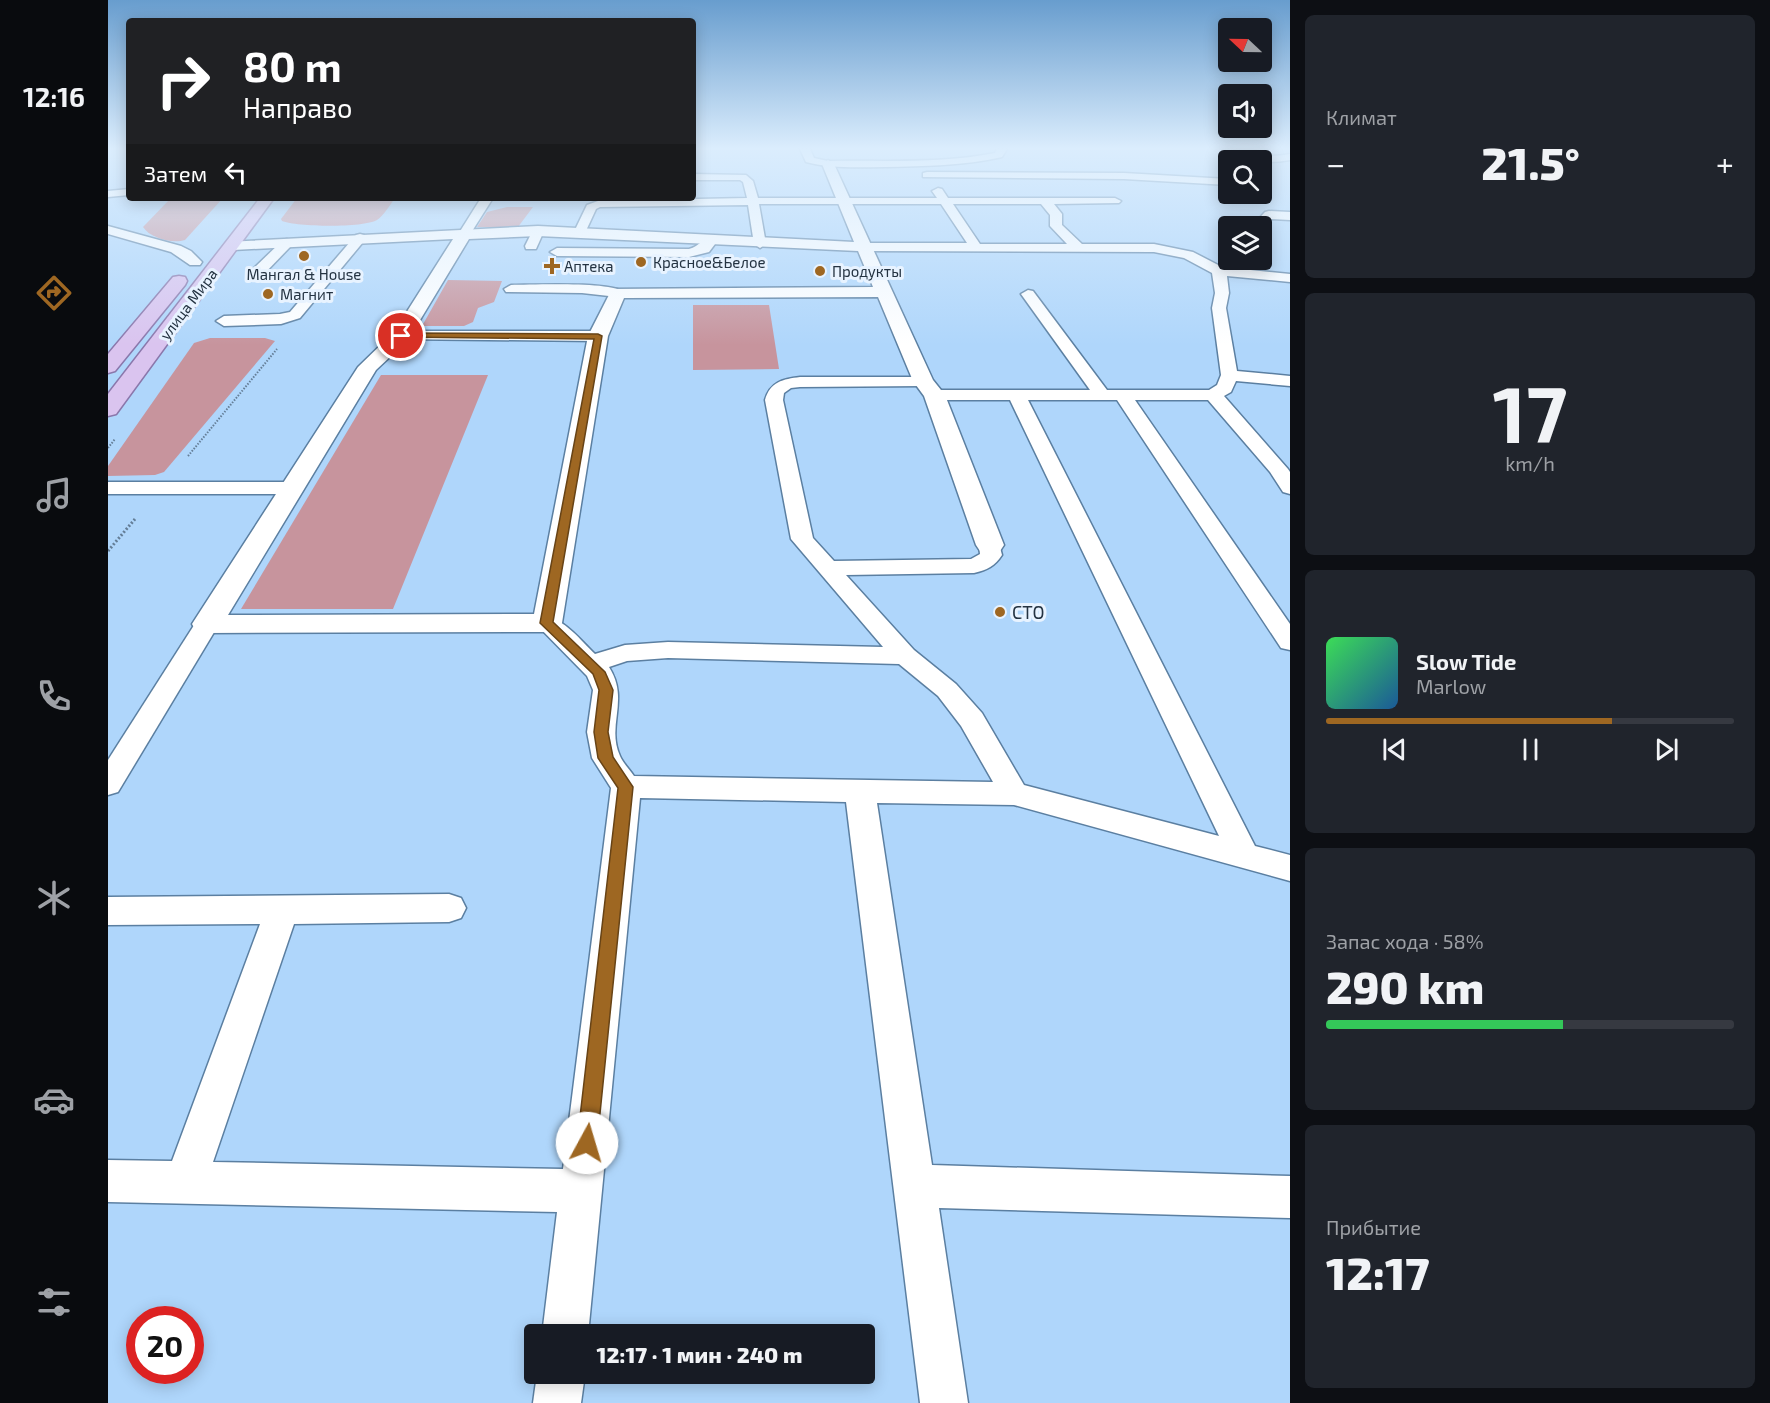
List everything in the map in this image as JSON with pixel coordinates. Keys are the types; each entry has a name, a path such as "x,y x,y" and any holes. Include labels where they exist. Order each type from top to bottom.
{"main road":[{"name":"улица Мира","path":"108,409 255,214"},
{"name":"улица Мира","path":"108,367 208,246 233,245"}],"street":[{"path":"850,214 882,292 928,388 990,545"},
{"path":"233,245 538,231 760,244 864,247"},
{"path":"207,624 368,367 401,336 465,233"},
{"path":"207,624 547,623 598,336 618,293 882,292"}],"lane":[{"path":"465,233 477,214"},
{"path":"580,232 588,214"},
{"path":"755,214 760,244"},
{"path":"954,214 976,247"},
{"path":"1056,214 1056,226 1078,247"},
{"path":"1272,216 1290,216"},
{"path":"108,230 176,249 195,262"},
{"path":"531,246 538,231"},
{"path":"224,321 292,317 360,238"},
{"path":"557,252 689,253 701,251 712,240"},
{"path":"258,272 287,243"},
{"path":"864,247 1134,247 1174,251 1188,255 1219,271 1290,278"},
{"path":"1014,795 972,720 947,690 905,656 802,539 774,400 776,391 786,384 800,382 928,388 1017,396 1213,394 1225,388 1230,375 1219,308 1222,293 1219,271"},
{"path":"511,289 582,289 618,293"},
{"path":"1028,294 1113,396 1290,642"},
{"path":"401,336 598,336"},
{"path":"1230,375 1290,381"},
{"path":"1213,394 1278,469 1290,488"},
{"path":"1017,396 1244,855"},
{"path":"108,488 291,488"},
{"path":"828,568 974,566 986,561 991,555 990,545"},
{"path":"547,623 598,672 606,690 601,732 606,758 626,787 566,1324"},
{"path":"108,784 207,624"},
{"path":"591,664 625,653 668,650 905,656"},
{"path":"626,787 1014,795 1290,868"},
{"path":"860,792 944,1403"},
{"path":"185,1183 283,908"},
{"path":"108,911 449,908"},
{"path":"108,1181 582,1191"},
{"path":"915,1186 1290,1197"},
{"path":"558,1403 560,1384"}],"path":[{"path":"108,551 280,346"}],"shaded area":[{"path":"155,214 208,214 185,240 180,241 156,237 143,227"},
{"path":"284,214 383,214 370,223 330,226 301,225 281,219"},
{"path":"485,214 527,214 518,227 477,227"},
{"path":"448,280 502,281 494,302 478,308 473,322 464,326 422,326"},
{"path":"693,305 769,305 779,369 693,370"},
{"path":"210,338 265,338 275,341 164,472 155,475 108,476 108,466 194,343"},
{"path":"381,375 488,375 393,609 241,609"}],"place":[{"name":"Мангал & House","path":"304,256"},
{"name":"Красное&Белое","path":"641,262"},
{"name":"Аптека","path":"552,266"},
{"name":"Продукты","path":"820,271"},
{"name":"Магнит","path":"268,294"},
{"name":"СТО","path":"1000,612"}],"route":[{"path":"401,336 598,336 547,623 598,672 606,690 601,732 606,758 626,787 587,1143"}]}
